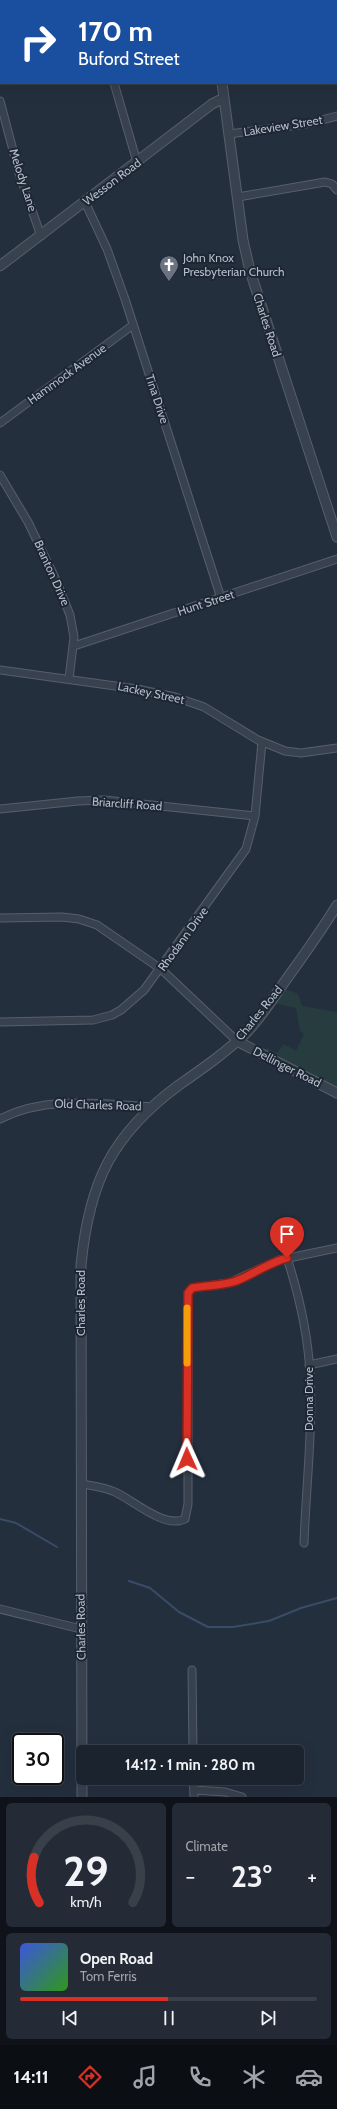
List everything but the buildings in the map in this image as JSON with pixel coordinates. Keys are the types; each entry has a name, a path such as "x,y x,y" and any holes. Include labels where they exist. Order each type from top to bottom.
{"street":[{"path":"114,84 137,162"},
{"name":"Charles Road","path":"222,84 243,240 250,271 336,532"},
{"name":"Wesson Road","path":"0,266 212,104 224,98"},
{"name":"Melody Lane","path":"0,101 19,173 41,236"},
{"name":"Lakeview Street","path":"229,134 306,124 337,116"},
{"path":"238,196 325,182 332,184 337,190"},
{"name":"Tina Drive","path":"85,202 107,249 221,598"},
{"name":"Hammock Avenue","path":"0,423 133,325"},
{"name":"Branton Drive","path":"0,475 28,522 56,580 70,615 74,630 74,646 69,679"},
{"name":"Hunt Street","path":"74,646 337,559"},
{"name":"Lackey Street","path":"0,670 145,690 190,701 219,714 262,742 285,751 301,753 337,748"},
{"name":"Rhodann Drive","path":"0,1022 80,1022 103,1018 129,1004 144,990 161,969 246,849 255,816 262,742"},
{"name":"Briarcliff Road","path":"0,809 78,801 104,800 255,816"},
{"name":"Charles Road","path":"82,1797 81,1265 86,1225 93,1196 107,1163 130,1129 151,1107 237,1041 266,1008 337,905"},
{"path":"0,918 62,917 87,921 108,932 161,969 237,1041"},
{"name":"Dellinger Road","path":"237,1041 337,1093"},
{"name":"Old Charles Road","path":"0,1118 21,1109 45,1103 84,1103 151,1107"},
{"path":"82,1484 107,1488 140,1508 168,1520 180,1521 185,1519 188,1504 188,1293 192,1288 229,1283 271,1263 287,1258 337,1248"},
{"name":"Donna Drive","path":"287,1258 298,1292 309,1364 311,1403 304,1543"},
{"path":"309,1364 337,1359"},
{"path":"0,1609 81,1629"},
{"path":"192,1670 193,1745"},
{"path":"194,1794 209,1790 242,1797"}],"green space":[{"path":"281,987 298,994 302,1006 337,1012 337,1093 263,1056 267,1048 277,1053 284,1044 296,1051 304,1034 300,1031 296,1008 277,1004 273,1006"}],"waterway":[{"path":"0,1519 16,1523 57,1547"},
{"path":"129,1581 150,1588 179,1612 208,1627 233,1627 269,1621 301,1608 337,1598"}],"slow traffic":[{"path":"187,1308 187,1363"}],"place":[{"name":"John Knox Presbyterian Church","path":"169,282"}],"route":[{"path":"187,1459 188,1293 192,1288 220,1285 236,1281 262,1267 287,1258"}]}
